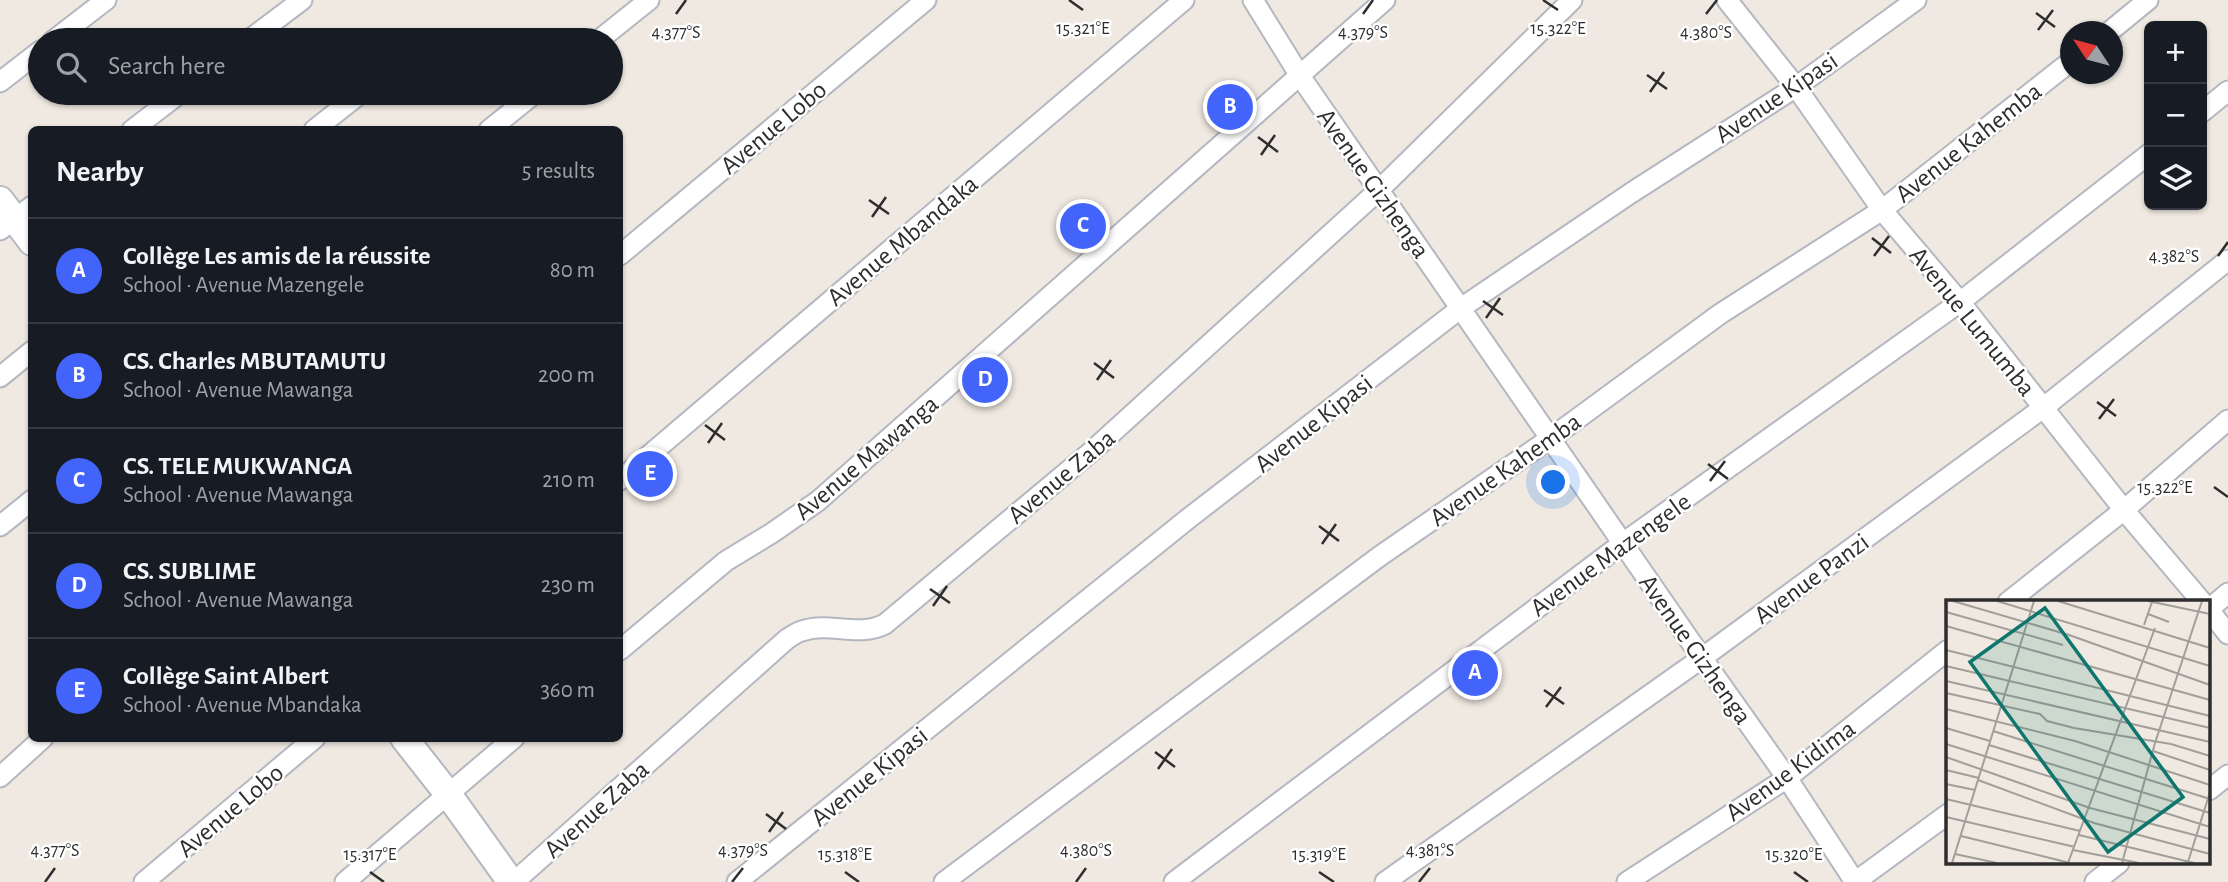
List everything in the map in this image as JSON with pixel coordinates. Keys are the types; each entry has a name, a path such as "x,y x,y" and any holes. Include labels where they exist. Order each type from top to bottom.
{"main road":[{"path":"12,214 28,236"},
{"path":"407,742 512,882"}],"street":[{"path":"70,28 106,0"},
{"path":"265,28 302,0"},
{"path":"614,28 649,0"},
{"name":"Avenue Lobo","path":"623,252 926,0"},
{"name":"Avenue Mbandaka","path":"623,477 1184,0"},
{"name":"Avenue Gizhenga","path":"1253,0 1300,76 1787,778 1855,882"},
{"name":"Avenue Mawanga","path":"623,647 726,561 818,501 1385,0"},
{"name":"Avenue Zaba","path":"512,882 787,639 801,631 816,628 867,631 885,624 1092,451 1379,190 1572,0"},
{"name":"Avenue Lumumba","path":"1727,0 1796,87 1882,210 1960,302 2124,510 2200,600"},
{"name":"Avenue Kipasi","path":"737,882 1189,518 1461,308 1631,193 1796,87 1916,0"},
{"path":"2122,21 2148,0"},
{"path":"0,82 28,60"},
{"name":"Avenue Kahemba","path":"944,882 1380,556 1551,438 1720,314 1882,210 2060,70"},
{"path":"2207,108 2228,91"},
{"path":"137,126 164,105"},
{"path":"319,126 345,105"},
{"path":"494,126 519,105"},
{"name":"Avenue Mazengele","path":"1174,882 1623,543 1960,302 2144,158"},
{"name":"Avenue Panzi","path":"1385,882 1702,658 2043,408 2228,260"},
{"path":"0,377 28,354"},
{"path":"2011,600 2124,510 2228,420"},
{"path":"0,526 28,503"},
{"path":"2210,609 2228,593"},
{"path":"2210,611 2228,634"},
{"name":"Avenue Kidima","path":"1627,882 1787,778 1946,652"},
{"path":"0,777 39,742"},
{"name":"Avenue Lobo","path":"145,882 310,742"},
{"path":"345,882 509,742"},
{"path":"2210,789 2228,775"},
{"path":"1855,882 1946,815"},
{"path":"2095,882 2118,864"}],"place":[{"name":"CS. Charles MBUTAMUTU","path":"1230,107"},
{"name":"CS. TELE MUKWANGA","path":"1083,226"},
{"name":"CS. SUBLIME","path":"985,380"},
{"name":"Collège Saint Albert","path":"650,474"},
{"name":"Collège Les amis de la réussite","path":"1475,673"}]}
